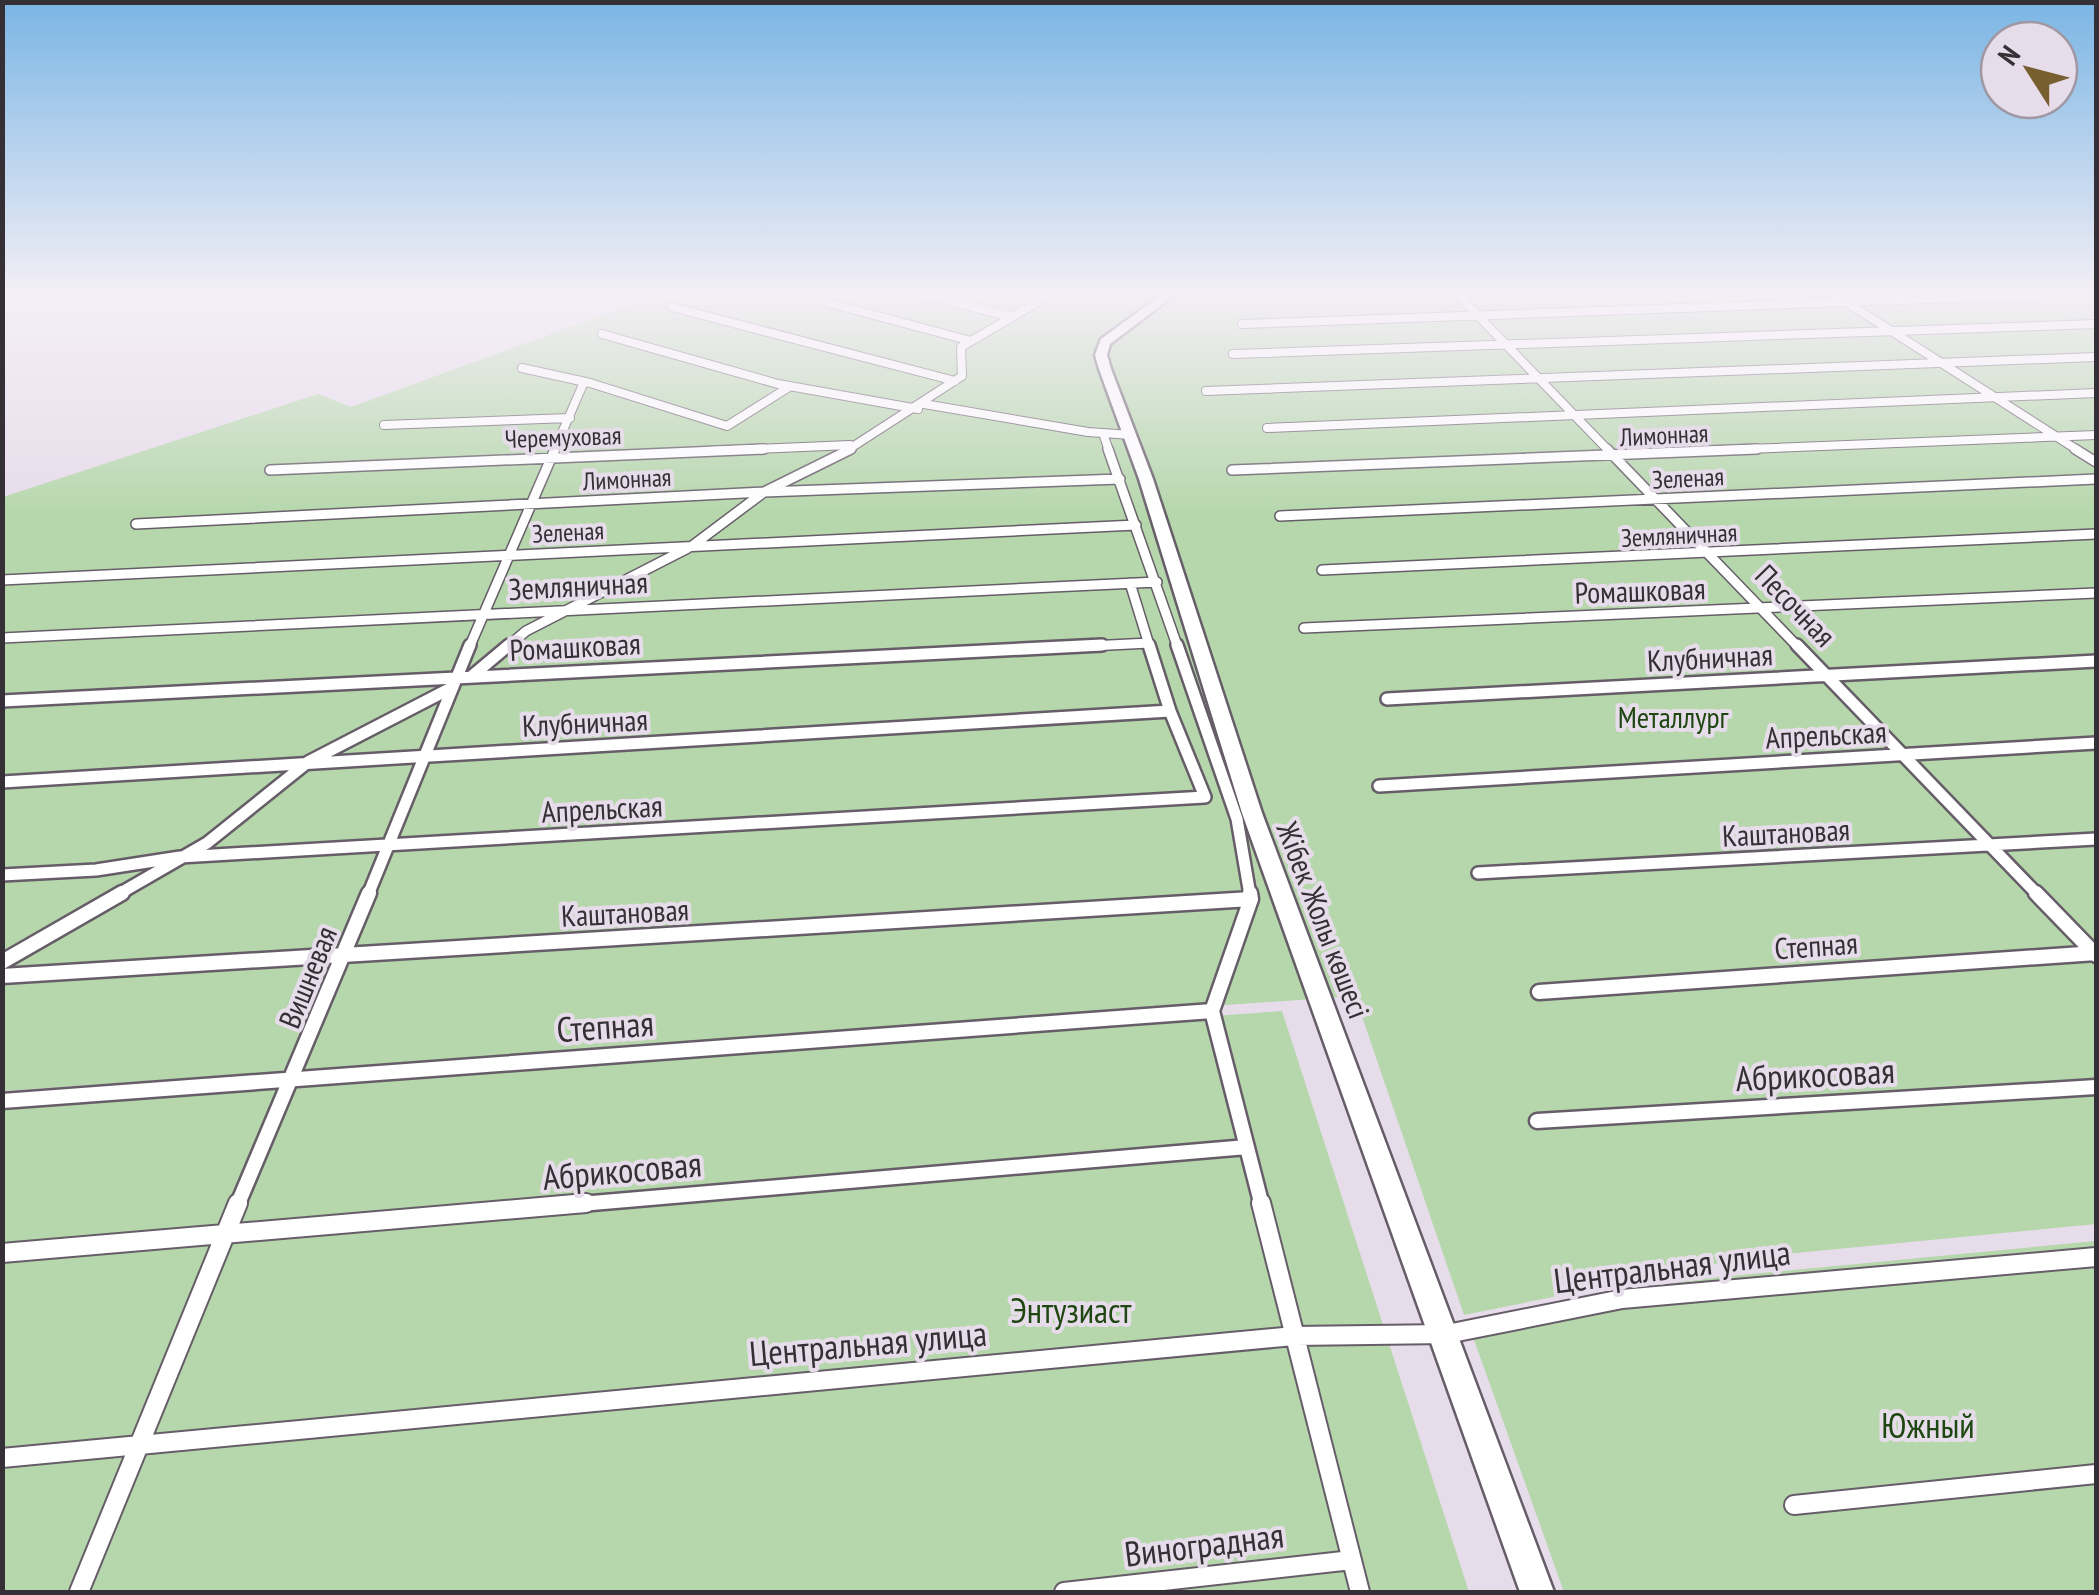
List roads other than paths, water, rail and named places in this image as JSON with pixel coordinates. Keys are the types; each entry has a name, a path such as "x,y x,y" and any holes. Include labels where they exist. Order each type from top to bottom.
{"highway":[{"name":"Жібек Жолы көшесі","path":"1104,367 1158,509 1250,810 1447,1334 1537,1592"}],"street":[{"path":"720,367 789,387 1131,435"},
{"path":"903,367 955,381"},
{"path":"2,962 207,843 308,762 459,681 526,631 692,546 764,492 858,445 921,406 962,376 962,367"},
{"name":"Песочная","path":"1528,367 2096,953"},
{"path":"1206,390 1832,367"},
{"path":"1951,367 2096,462"},
{"path":"522,368 584,382 726,426 789,387"},
{"name":"Вишневая","path":"79,1592 224,1235 584,382"},
{"path":"1267,428 2096,393"},
{"path":"384,425 570,418"},
{"path":"1103,433 1237,819 1251,899 1212,1010 1360,1592"},
{"name":"Лимонная","path":"1232,470 2096,435"},
{"name":"Черемуховая","path":"270,470 858,445"},
{"name":"Зеленая","path":"1280,516 2096,478"},
{"name":"Лимонная","path":"136,524 764,492 1120,479"},
{"name":"Зеленая","path":"2,580 1136,525"},
{"name":"Земляничная","path":"1322,570 2096,534"},
{"name":"Земляничная","path":"2,638 1157,582"},
{"path":"1130,583 1170,711"},
{"name":"Ромашковая","path":"1304,628 2096,593"},
{"name":"Ромашковая","path":"2,701 459,681 1149,643"},
{"name":"Клубничная","path":"1387,700 2096,661"},
{"name":"Клубничная","path":"2,782 1170,711"},
{"name":"Апрельская","path":"2,875 96,870 180,857 1205,797 1170,711"},
{"name":"Апрельская","path":"1379,786 2096,743"},
{"name":"Каштановая","path":"1478,873 2096,839"},
{"name":"Каштановая","path":"2,976 1251,899"},
{"name":"Степная","path":"1538,992 2096,953"},
{"name":"Степная","path":"2,1101 1212,1010"},
{"name":"Абрикосовая","path":"1536,1120 2096,1087"},
{"name":"Абрикосовая","path":"2,1253 1247,1146"},
{"name":"Центральная улица","path":"2,1458 1294,1336 1447,1334 1622,1299 2096,1257"},
{"path":"1794,1505 2096,1474"},
{"name":"Виноградная","path":"1064,1592 1352,1560"}],"park label":[{"name":"Металлург","path":"1673,716"},
{"name":"Энтузиаст","path":"1071,1310"},
{"name":"Южный","path":"1928,1425"}]}
